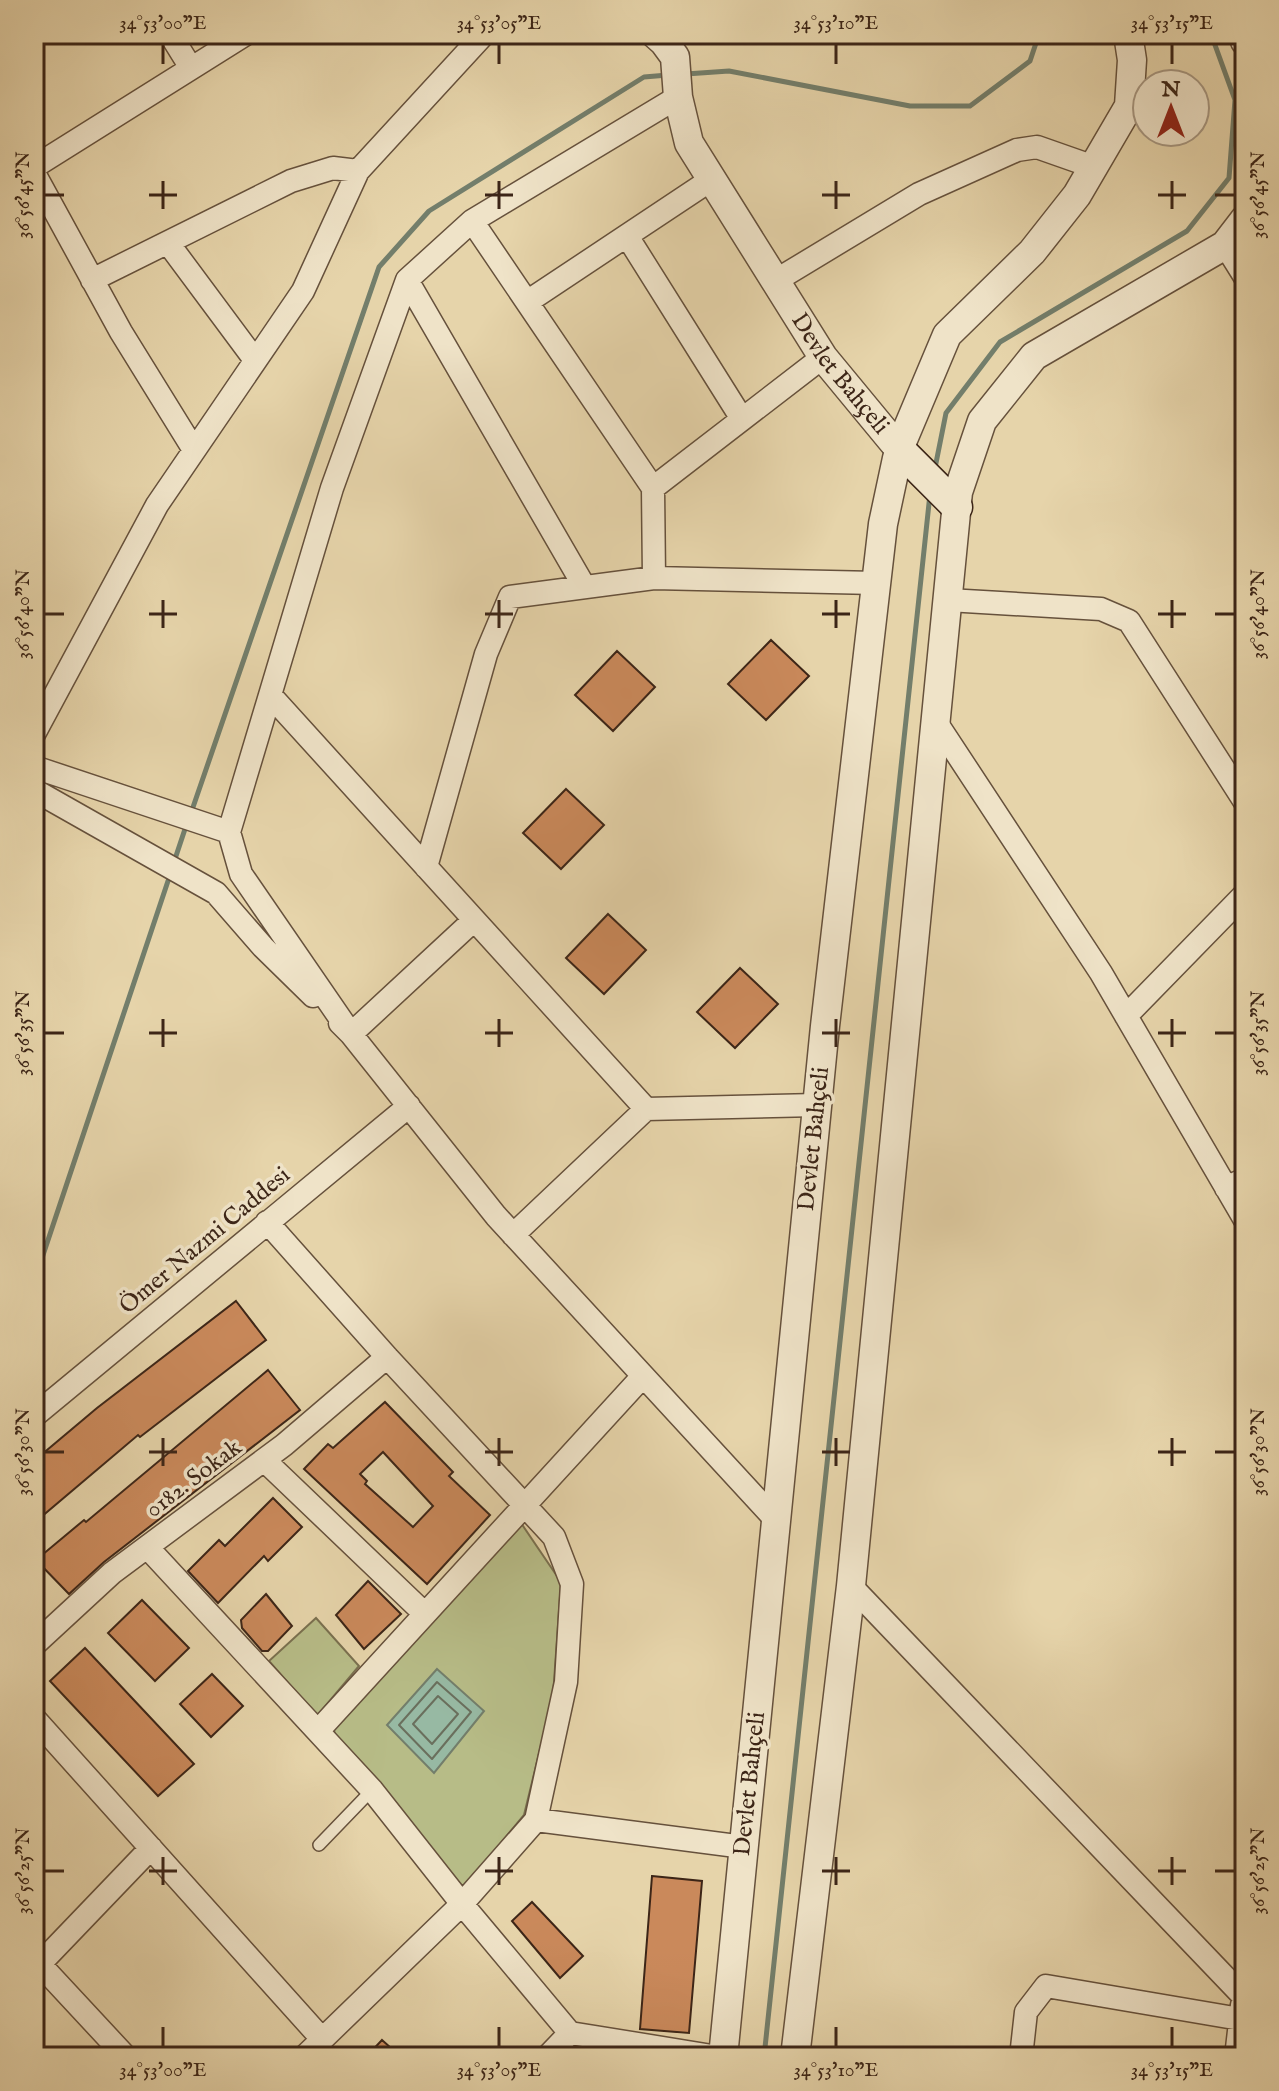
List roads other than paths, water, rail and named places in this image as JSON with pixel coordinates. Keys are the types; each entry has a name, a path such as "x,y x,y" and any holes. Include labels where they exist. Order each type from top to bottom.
{"main road":[{"path":"899,449 957,507"}],"street":[{"path":"170,34 191,68"},
{"path":"34,167 246,34"},
{"path":"34,734 157,505 303,291 358,171 484,34"},
{"name":"Devlet Bahçeli","path":"655,34 675,57 678,97 689,143 823,357 899,449 883,524 817,1105 744,1847 720,2057"},
{"path":"899,449 947,335 1032,252 1077,195 1129,106 1132,60 1128,34"},
{"path":"1243,34 1245,41"},
{"path":"678,97 472,221 407,280 332,488 229,832 241,874 351,1034 513,1235 776,1520"},
{"path":"775,281 919,194 1017,150 1037,147 1094,167"},
{"path":"92,280 291,181 333,168 358,171"},
{"path":"34,173 92,280 194,450"},
{"path":"527,302 712,179"},
{"path":"795,2057 851,1586 958,492 982,421 1034,356 1225,245 1245,219"},
{"path":"472,221 653,488 654,578"},
{"path":"627,236 742,419"},
{"path":"168,243 255,360"},
{"path":"1225,245 1245,277"},
{"path":"407,280 584,586"},
{"path":"653,488 823,357"},
{"path":"426,867 486,654 510,597 654,578 876,583"},
{"path":"948,600 1101,609 1129,621 1245,802"},
{"path":"271,696 646,1109"},
{"path":"936,722 1235,1183 1245,1220"},
{"path":"34,767 229,832"},
{"path":"34,790 216,893 263,947 351,1034"},
{"path":"1126,1016 1245,894"},
{"path":"351,1034 474,920"},
{"path":"513,1235 646,1109 817,1105"},
{"name":"Ömer Nazmi Caddesi","path":"34,1416 409,1106"},
{"path":"267,1222 554,1537 572,1584 566,1682 536,1820 462,1904 304,2057"},
{"name":"0182. Sokak","path":"34,1645 112,1573 264,1460 387,1357"},
{"path":"318,1731 643,1376"},
{"path":"264,1460 425,1614"},
{"path":"147,1547 372,1790 570,2033 720,2057"},
{"path":"851,1586 1243,2004"},
{"path":"34,1718 322,2039"},
{"path":"536,1820 744,1847"},
{"path":"126,2057 36,1964 151,1848"},
{"path":"1021,2057 1026,2012 1046,1986 1243,2004"},
{"path":"1236,2057 1243,2004"},
{"path":"547,2057 570,2033"},
{"path":"567,2057 570,2033"}],"lane":[{"path":"319,1845 372,1790"}],"water":[{"path":"437,1669 484,1711 434,1773 387,1725"}],"waterway":[{"path":"686,74 729,71 910,106 970,106 1030,61 1039,34"},
{"path":"935,468 946,413 1000,342 1187,231 1229,178 1235,100 1211,34"},
{"path":"191,813 379,267 429,211 644,77 668,75"},
{"path":"764,2057 930,494"},
{"path":"174,862 186,826"},
{"path":"34,1282 170,875"}]}
